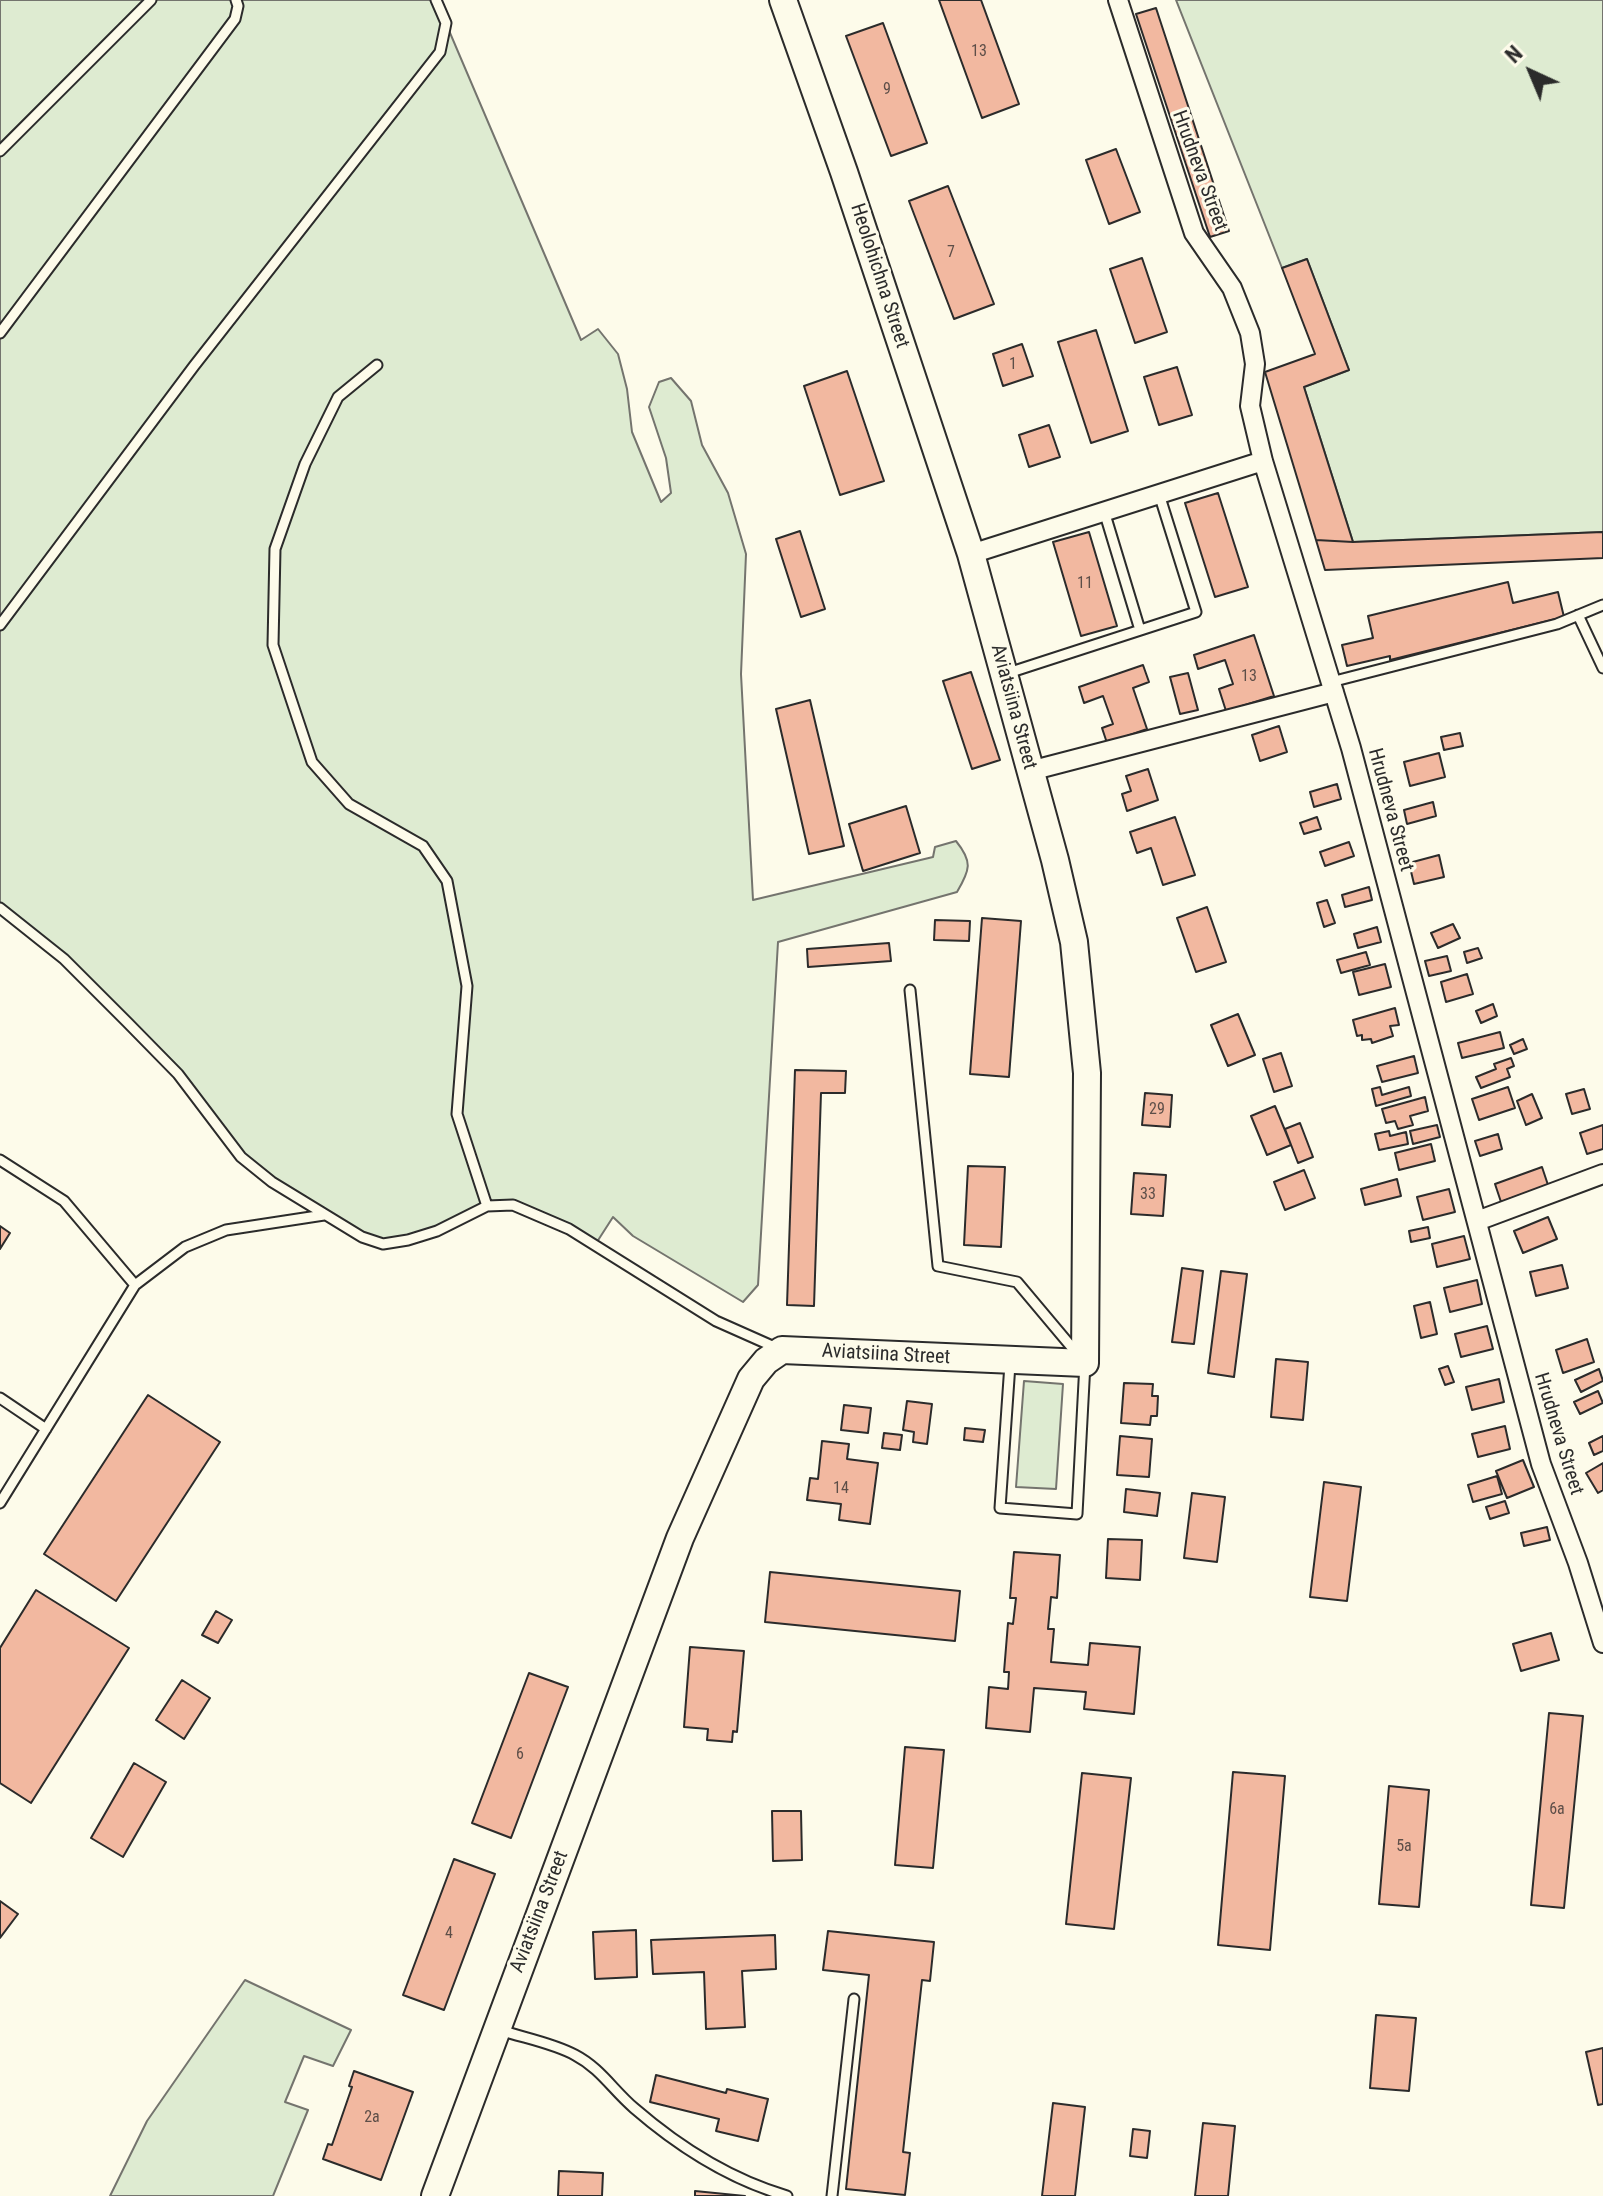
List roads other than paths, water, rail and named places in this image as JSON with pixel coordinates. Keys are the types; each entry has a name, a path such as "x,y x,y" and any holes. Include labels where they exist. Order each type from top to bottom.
{"street":[{"name":"Heolohichna Street","path":"783,0 849,186 971,554"},
{"name":"Hrudneva Street","path":"1118,0 1194,233 1232,288 1250,333 1255,364 1250,406 1263,461 1333,687 1541,1464 1578,1563 1603,1643"},
{"path":"971,554 1263,461"},
{"name":"Aviatsiina Street","path":"435,2196 680,1538 751,1379 766,1361 782,1350 1085,1363 1087,1073 1074,942 971,554"},
{"path":"1030,771 1333,687"},
{"path":"1477,1221 1603,1174"}],"lane":[{"path":"0,151 151,0"},
{"path":"0,333 235,19 236,0"},
{"path":"0,625 194,366 440,52 446,23 436,0"},
{"path":"377,365 338,397 305,464 275,549 273,645 312,762 349,804 423,846 447,881 467,986 457,1114 487,1206"},
{"path":"1004,674 1196,612 1159,494"},
{"path":"1104,511 1140,630"},
{"path":"1333,687 1557,624 1603,605"},
{"path":"1578,615 1603,668"},
{"path":"0,908 64,959 138,1032 178,1074 241,1157 272,1182 362,1237 383,1244 408,1240 437,1231 487,1206 513,1205 569,1229 716,1321 782,1350"},
{"path":"910,990 938,1266 1017,1282 1085,1363 1077,1514 1000,1508 1010,1360"},
{"path":"0,1160 64,1201 135,1285"},
{"path":"0,1503 135,1285 185,1247 226,1230 324,1215"},
{"path":"0,1398 46,1429"},
{"path":"832,2196 854,1999"},
{"path":"496,2029 573,2054 599,2071 632,2106 686,2149 752,2186 787,2196"}]}
